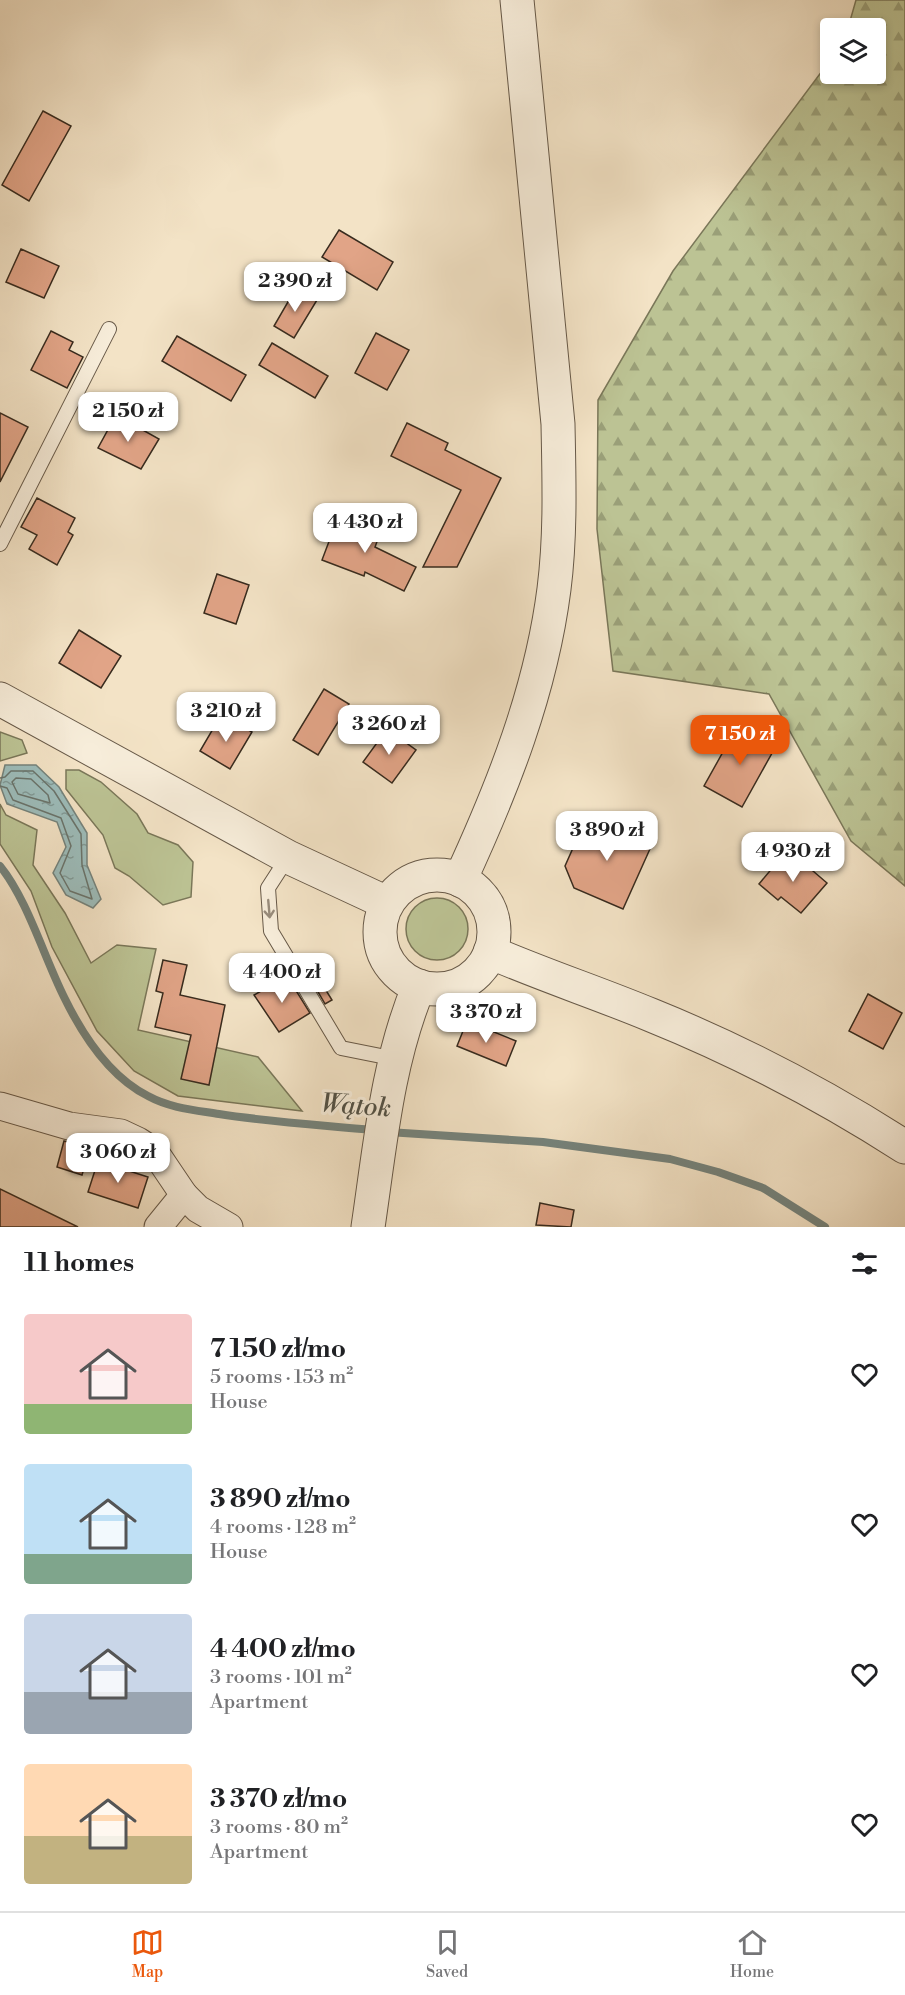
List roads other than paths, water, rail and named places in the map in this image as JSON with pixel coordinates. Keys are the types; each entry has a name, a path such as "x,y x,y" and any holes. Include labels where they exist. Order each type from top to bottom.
{"street":[{"path":"460,880 509,768 538,670 554,588 559,494 558,424 517,0"},
{"path":"0,699 288,857 387,903"},
{"path":"444,875 460,880 476,890 486,902 492,917 494,933 490,952 483,966 468,980 450,988 430,989 419,986 397,974 387,961 381,945 379,928 387,903 405,884 424,876 444,875"},
{"path":"490,952 652,1015 749,1058 849,1111 905,1147"},
{"path":"368,1227 403,1023 419,986"},
{"path":"0,1106 33,1118 69,1126 111,1131 138,1141 155,1152 184,1195 198,1209 229,1227"},
{"path":"158,1227 184,1195"}],"lane":[{"path":"0,544 109,328"},
{"path":"288,857 267,888 271,931 341,1048 393,1074"}],"water":[{"path":"5,765 36,765 59,787 87,833 87,865 101,899 93,908 66,895 53,873 66,847 57,822 7,804 0,785"}],"waterway":[{"name":"Wątok","path":"0,866 19,895 71,1011 88,1040 109,1066 134,1088 156,1100 191,1110 373,1130"},
{"name":"Wątok","path":"388,1132 543,1142 670,1159 718,1172 763,1188 825,1227"}]}
